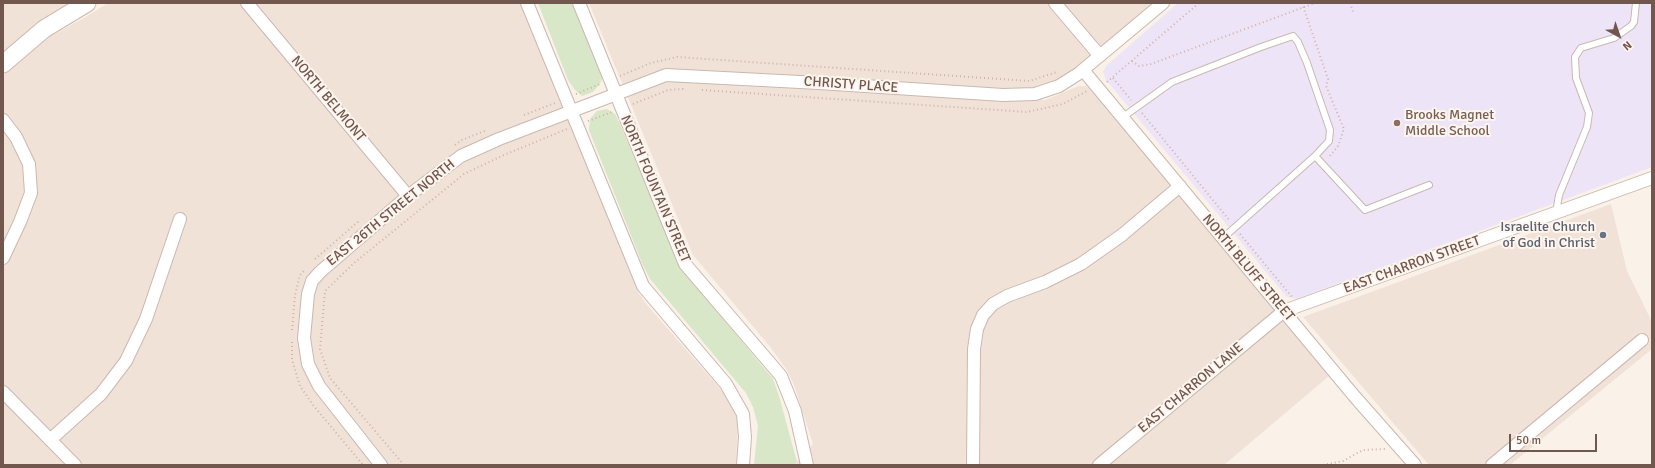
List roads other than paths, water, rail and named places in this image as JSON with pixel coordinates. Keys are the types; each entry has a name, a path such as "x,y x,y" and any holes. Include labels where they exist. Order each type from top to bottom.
{"street":[{"path":"3,64 44,29 87,3"},
{"name":"NORTH BELMONT","path":"247,3 408,196"},
{"path":"527,3 643,286 726,384 743,414 745,437 743,465"},
{"name":"NORTH FOUNTAIN STREET","path":"578,3 685,264 781,376 795,411 807,465"},
{"path":"1056,3 1100,56"},
{"name":"CHRISTY PLACE","path":"616,94 666,75 1003,95 1035,94 1059,86 1083,70 1163,3"},
{"name":"NORTH BLUFF STREET","path":"1083,70 1355,397 1415,465"},
{"name":"EAST 26TH STREET NORTH","path":"381,465 319,386 308,364 304,338 308,294 312,281 320,272 408,196 461,156 498,139 616,94"},
{"path":"3,120 16,137 30,164 31,194 3,258"},
{"name":"EAST CHARRON STREET","path":"1284,311 1652,178"},
{"path":"974,465 974,349 977,329 983,315 993,304 1007,296 1045,282 1081,264 1122,235 1180,186"},
{"path":"50,440 101,394 126,361 146,319 180,219"},
{"name":"EAST CHARRON LANE","path":"1099,465 1284,311"},
{"path":"1492,465 1642,340"},
{"path":"3,392 75,465"}],"lane":[{"path":"1556,213 1559,195 1587,127 1589,114 1576,78 1575,57 1581,48 1614,38 1631,26 1634,22 1636,3"},
{"path":"1122,117 1172,82 1293,36 1298,42 1307,63 1330,130 1329,141 1315,156 1223,238"},
{"path":"1315,156 1364,210 1429,185"}],"place":[{"name":"Brooks Magnet Middle School","path":"1397,123"},
{"name":"Israelite Church of God in Christ","path":"1603,235"}]}
